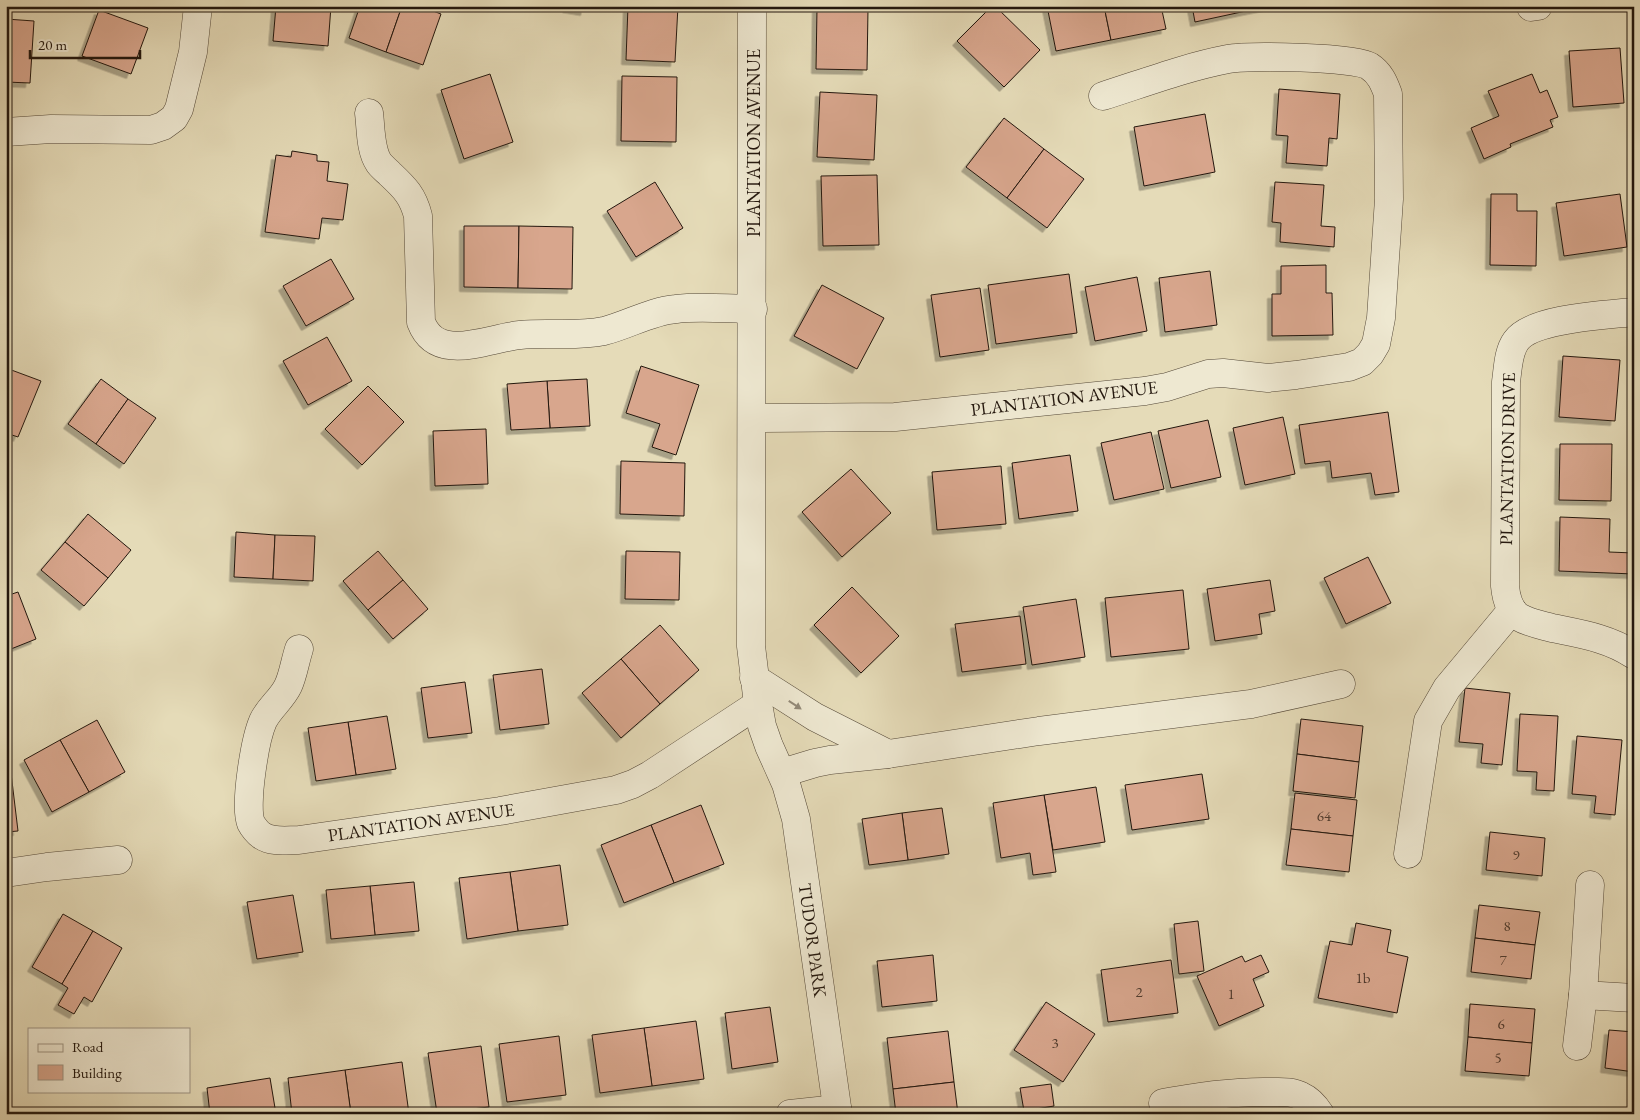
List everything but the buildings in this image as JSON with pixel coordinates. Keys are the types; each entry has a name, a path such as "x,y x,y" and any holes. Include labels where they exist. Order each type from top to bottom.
{"street":[{"path":"6,132 151,130 163,126 174,118 179,109 193,52 198,6"},
{"name":"PLANTATION AVENUE","path":"752,6 751,646 756,691 765,737 782,773"},
{"name":"PLANTATION AVENUE","path":"752,418 895,417 1145,391 1167,387 1208,374 1223,373 1268,378 1296,376 1349,366 1362,362 1370,354 1376,344 1381,318 1389,200 1389,153 1388,94 1382,79 1369,66 1350,60 1246,57 1213,62 1103,96"},
{"path":"369,113 374,151 379,163 405,188 416,207 418,216 421,322 425,332 435,340 464,346 520,335 586,334 605,330 657,312 677,308 753,309"},
{"name":"PLANTATION DRIVE","path":"1512,610 1506,598 1505,586 1506,382 1509,355 1516,341 1526,331 1533,328 1556,322 1634,312"},
{"path":"1408,854 1428,722 1447,688 1512,610 1519,617 1533,623 1602,639 1622,647 1634,655"},
{"name":"PLANTATION AVENUE","path":"299,649 288,686 264,719 258,736 250,790 249,811 252,824 260,835 277,841 299,840 500,811 616,790 650,775 756,691"},
{"path":"782,773 815,762 888,754 1039,731 1243,705 1341,684"},
{"path":"756,691 815,717 888,754"},
{"name":"TUDOR PARK","path":"782,773 792,801 799,836 814,957 838,1111 790,1114"},
{"path":"6,873 33,868 118,860"},
{"path":"1577,1046 1583,995 1590,885"},
{"path":"1583,995 1634,998"},
{"path":"1163,1103 1203,1096 1250,1092 1287,1092 1300,1095 1315,1105 1320,1114"}]}
